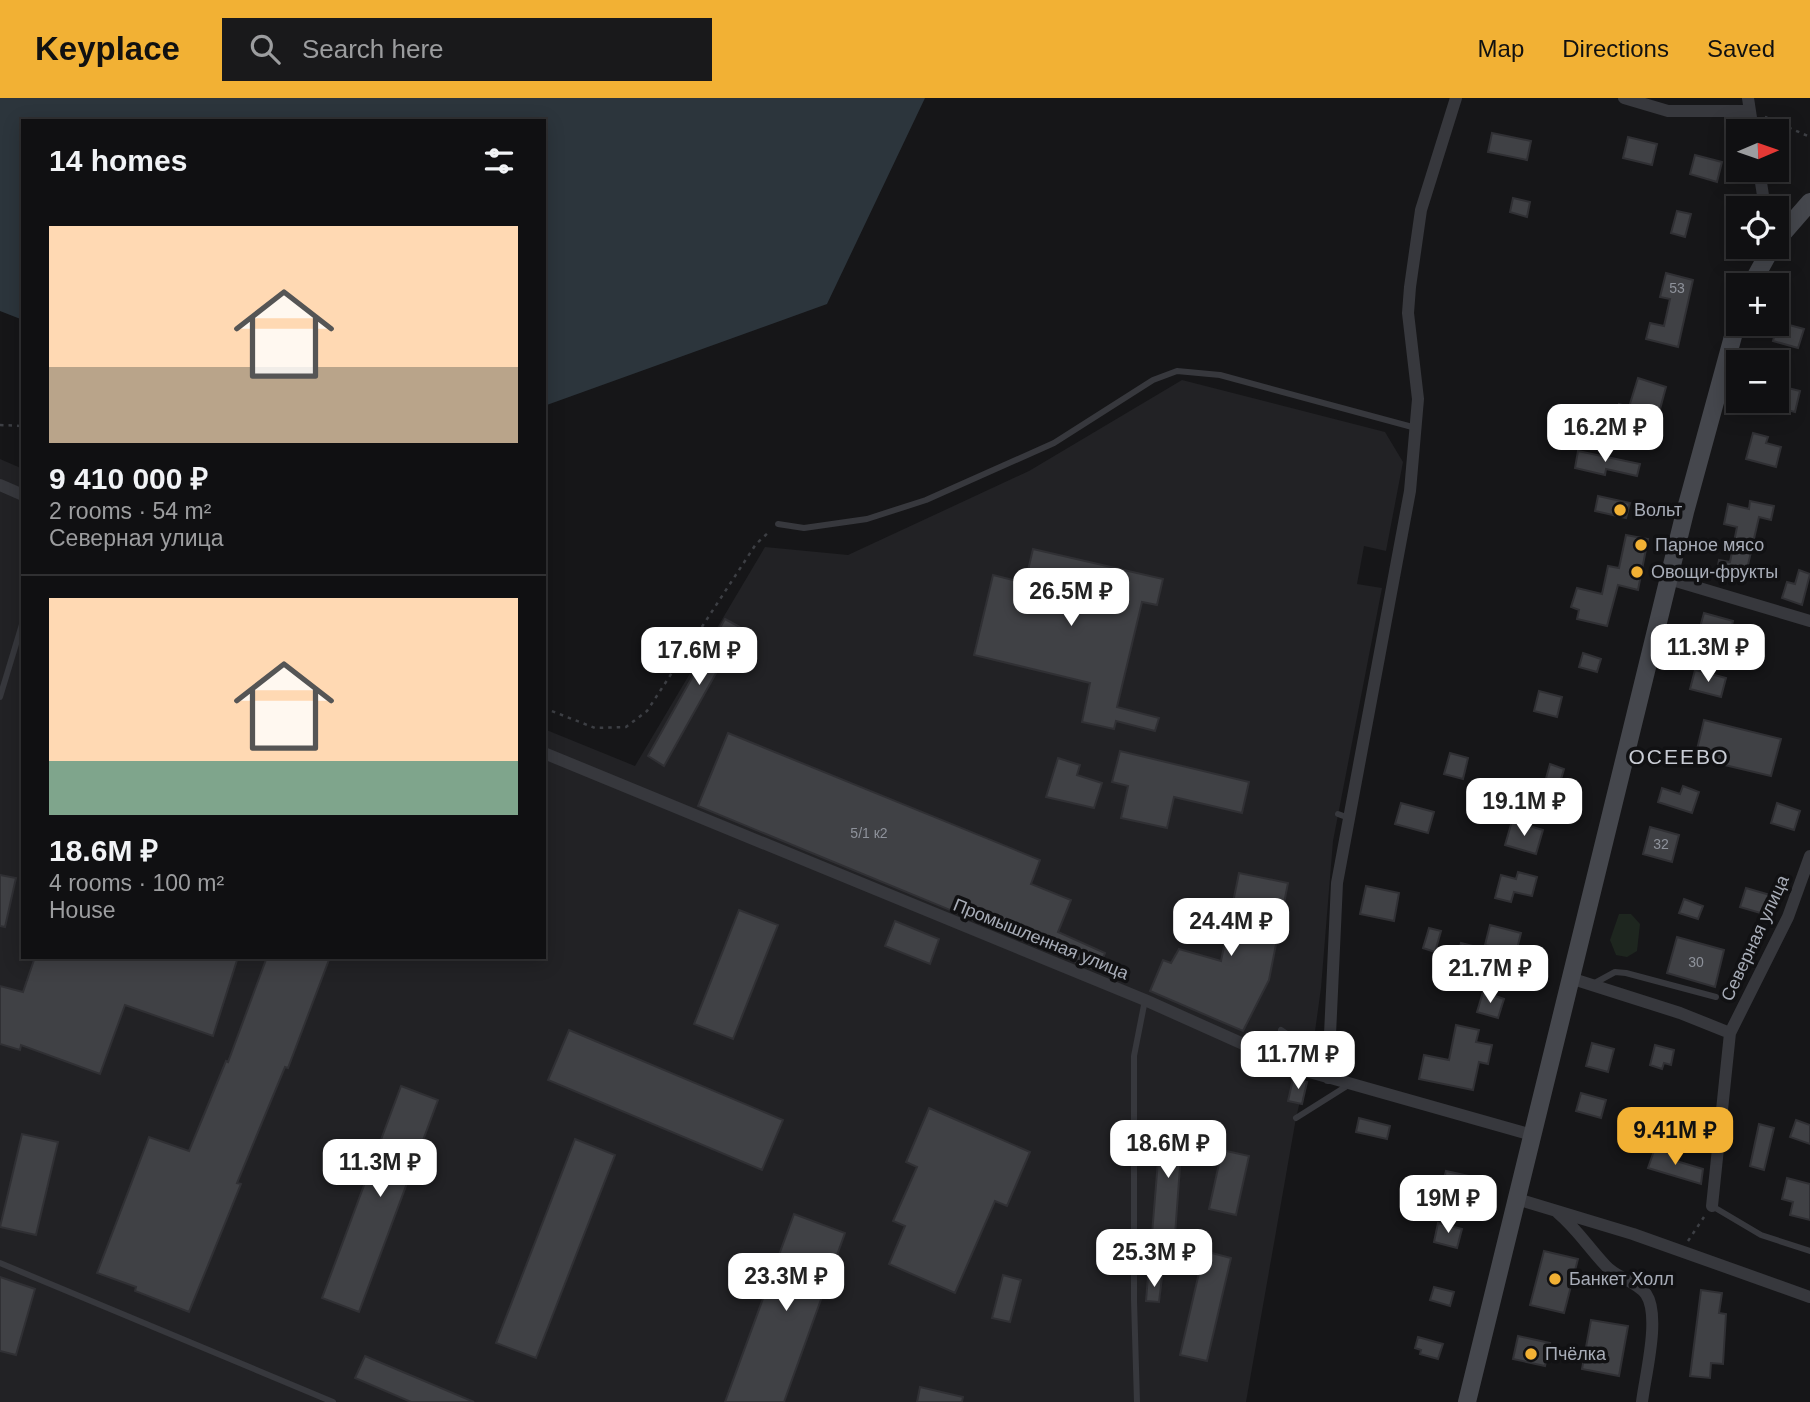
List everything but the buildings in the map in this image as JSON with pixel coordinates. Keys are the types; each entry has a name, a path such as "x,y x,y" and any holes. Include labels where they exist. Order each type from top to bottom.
{"main road":[{"path":"1789,226 1810,202"},
{"path":"1467,1402 1669,579 1733,336"}],"street":[{"path":"1328,1078 1337,883 1343,816 1410,491 1416,428 1416,379 1408,313 1410,287 1421,210 1456,98"},
{"path":"1624,98 1668,111 1749,104"},
{"path":"0,485 21,494"},
{"path":"1669,579 1810,621"},
{"name":"Промышленная улица","path":"546,754 1145,1000 1299,1069 1532,1135"},
{"name":"Северная улица","path":"1712,1206 1730,1033 1788,917 1810,856"},
{"path":"1570,978 1680,1013 1730,1033"},
{"path":"1517,1199 1682,1251 1810,1297"},
{"path":"1552,1208 1581,1232 1608,1268 1647,1296 1653,1320 1642,1402"}],"lane":[{"path":"778,524 804,527 867,519 926,500 1054,443 1153,380 1177,371 1220,375 1416,428"},
{"path":"0,698 21,628"},
{"path":"1591,985 1615,972 1626,973 1716,997"},
{"path":"1138,1402 1134,1300 1134,1056 1145,1000"},
{"path":"1281,1030 1328,1062"},
{"path":"1296,1118 1350,1084"},
{"path":"1712,1206 1761,1236 1810,1251"},
{"path":"0,1263 333,1402"}],"path":[{"path":"1749,104 1810,137"},
{"path":"0,425 21,426"},
{"path":"546,709 595,728 626,727 647,711 756,544 778,524"},
{"path":"1682,1251 1712,1206"}],"shaded area":[{"path":"0,98 925,98 827,304 546,405 546,119 21,119 21,319 0,311"},
{"path":"1182,380 1385,432 1403,462 1386,551 1364,546 1357,584 1382,588 1333,841 1321,988 1313,1046 1296,1118 1246,1402 0,1402 0,459 21,468 21,959 546,959 546,730 635,766 765,547 848,555 1029,471"},
{"path":"1619,914 1631,914 1640,924 1637,951 1627,957 1616,955 1610,940"}],"place":[{"name":"Вольт","path":"1620,510"},
{"name":"Парное мясо","path":"1641,545"},
{"name":"Овощи-фрукты","path":"1637,572"},
{"name":"Банкет Холл","path":"1555,1279"},
{"name":"Пчёлка","path":"1531,1354"}],"district":[{"name":"ОСЕЕВО","path":"1679,757"}]}
